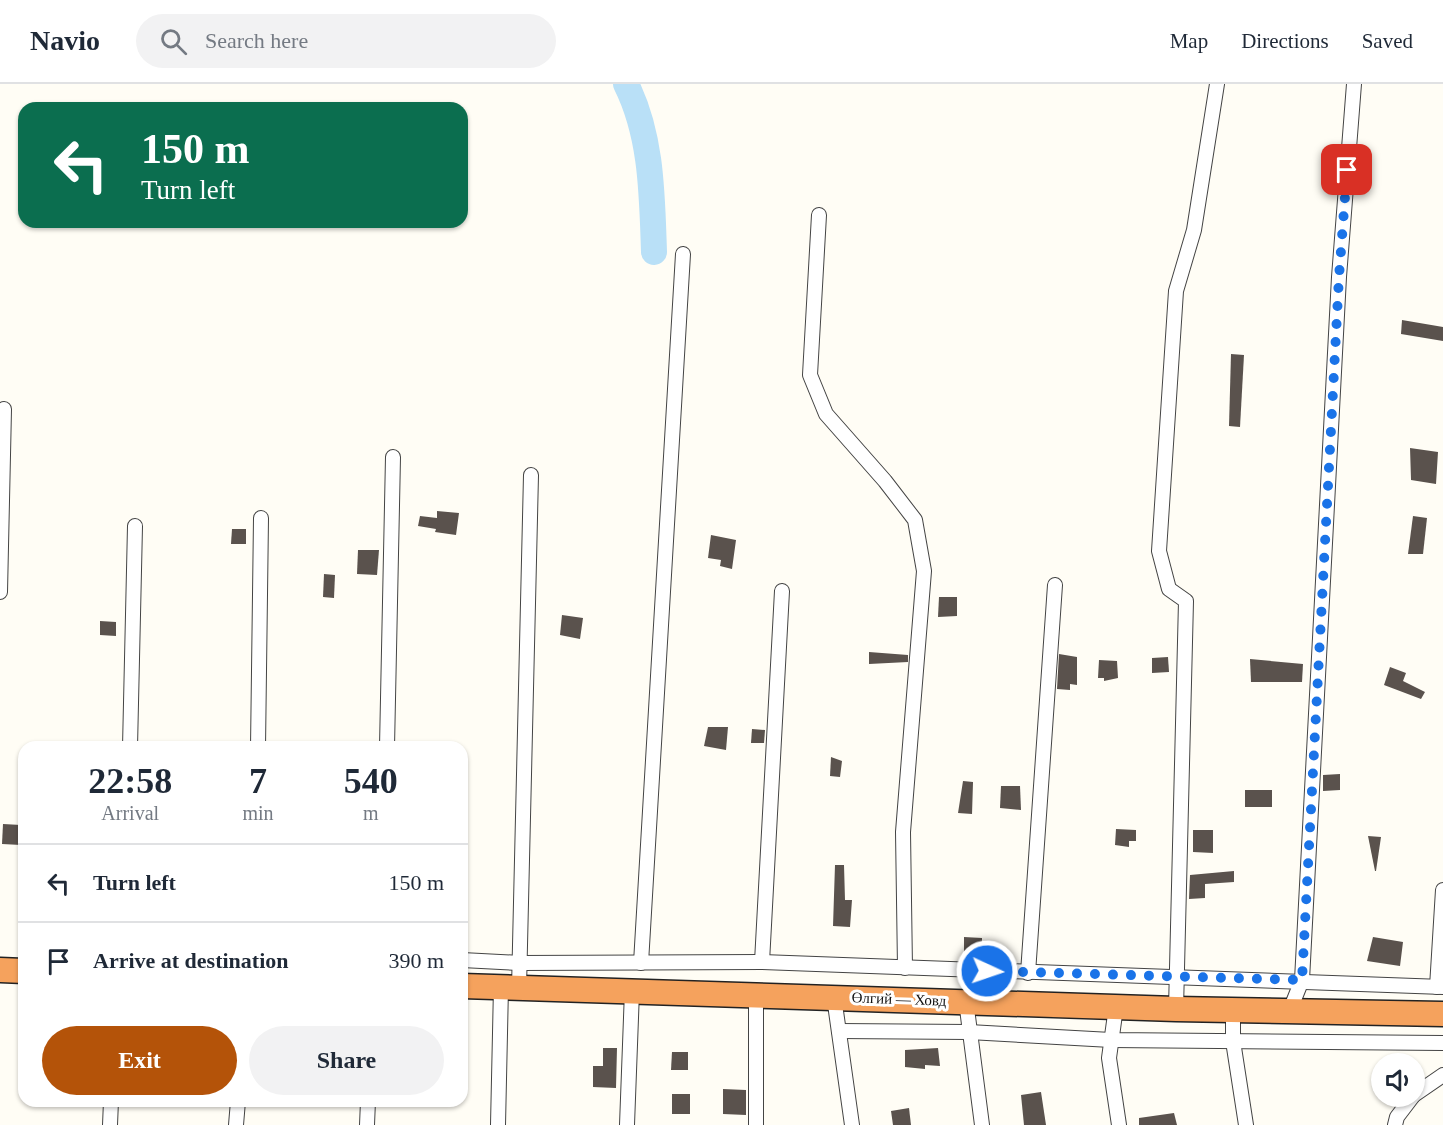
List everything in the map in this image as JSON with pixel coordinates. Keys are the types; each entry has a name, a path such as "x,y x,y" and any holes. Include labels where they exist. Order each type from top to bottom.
{"highway":[{"path":"0,970 18,971"},
{"name":"Өлгий — Ховд","path":"468,986 1176,1009 1443,1014"}],"street":[{"path":"1176,1009 1186,601 1169,589 1159,552 1176,291 1194,230 1217,84"},
{"path":"1290,1010 1302,980 1339,277 1354,84"},
{"path":"819,215 810,375 826,414 885,481 915,520 924,572 903,832 905,968"},
{"path":"641,963 683,254"},
{"path":"0,592 4,409"},
{"path":"387,741 393,457"},
{"path":"498,1125 510,987 520,963 531,475"},
{"path":"258,741 261,518"},
{"path":"130,741 135,526"},
{"path":"1028,973 1055,585"},
{"path":"762,962 782,591"},
{"path":"468,960 520,963 762,962 1028,973 1302,980 1440,987 1443,890"},
{"path":"627,1125 632,991"},
{"path":"756,995 756,1125"},
{"path":"834,997 852,1125"},
{"path":"966,1001 981,1125"},
{"path":"1116,1006 1109,1058 1119,1125"},
{"path":"1233,1009 1233,1041 1246,1125"},
{"path":"839,1031 969,1032 1111,1040 1443,1043"},
{"path":"1425,1088 1443,1075"},
{"path":"110,1125 111,1107"},
{"path":"236,1125 238,1107"},
{"path":"367,1125 368,1107"},
{"path":"1395,1125 1397,1117 1405,1107"}],"building":[{"path":"1402,320 1443,327 1443,341 1401,334"},
{"path":"1231,354 1244,355 1240,427 1229,426"},
{"path":"1410,448 1438,452 1436,484 1411,480"},
{"path":"437,511 459,513 456,535 435,532 436,529 418,526 420,516 437,518"},
{"path":"1413,516 1427,518 1423,554 1408,554"},
{"path":"232,529 246,529 246,544 231,544"},
{"path":"711,535 736,540 732,569 720,566 721,560 708,558"},
{"path":"358,550 379,550 377,575 357,574"},
{"path":"324,574 335,575 334,598 323,597"},
{"path":"939,597 957,597 957,616 938,617"},
{"path":"562,615 583,618 580,639 560,635"},
{"path":"100,621 116,622 116,636 100,635"},
{"path":"869,652 908,655 908,662 869,664"},
{"path":"1059,654 1077,657 1077,685 1070,684 1070,690 1057,689"},
{"path":"1168,657 1169,672 1152,673 1152,658"},
{"path":"1250,659 1303,664 1302,682 1251,682"},
{"path":"1099,660 1117,661 1118,678 1104,681 1104,678 1098,678"},
{"path":"1390,667 1406,673 1403,681 1425,692 1421,699 1384,685"},
{"path":"708,727 728,727 726,750 704,746"},
{"path":"752,729 765,730 764,743 751,743"},
{"path":"831,757 842,761 840,777 830,776"},
{"path":"1340,774 1340,790 1323,791 1323,775"},
{"path":"963,781 973,782 972,814 958,813"},
{"path":"1001,786 1020,786 1021,810 1000,808"},
{"path":"1245,790 1272,790 1272,807 1245,807"},
{"path":"3,824 18,825 18,845 2,844"},
{"path":"1116,829 1136,830 1136,841 1129,841 1129,847 1115,845"},
{"path":"1193,830 1213,830 1213,853 1193,852"},
{"path":"1368,836 1381,837 1376,871 1375,871"},
{"path":"835,865 844,865 845,900 852,900 850,927 833,926"},
{"path":"1234,871 1234,882 1205,884 1205,898 1189,899 1190,875"},
{"path":"964,937 982,938 982,954 964,953"},
{"path":"1373,937 1403,942 1400,966 1367,961"},
{"path":"603,1048 617,1048 616,1088 593,1087 593,1066 603,1066"},
{"path":"938,1048 940,1066 925,1065 925,1069 905,1067 905,1050"},
{"path":"672,1052 688,1052 688,1070 671,1070"},
{"path":"723,1089 746,1090 746,1115 723,1114"},
{"path":"1041,1092 1046,1125 1024,1125 1021,1095"},
{"path":"672,1094 690,1094 690,1114 672,1114"},
{"path":"909,1108 911,1125 893,1125 891,1111"},
{"path":"1174,1113 1177,1125 1139,1125 1139,1118"}],"waterway":[{"path":"626,84 635,104 646,145 654,252"}],"route":[{"path":"987,971 1302,980 1339,277 1347,170"}]}
